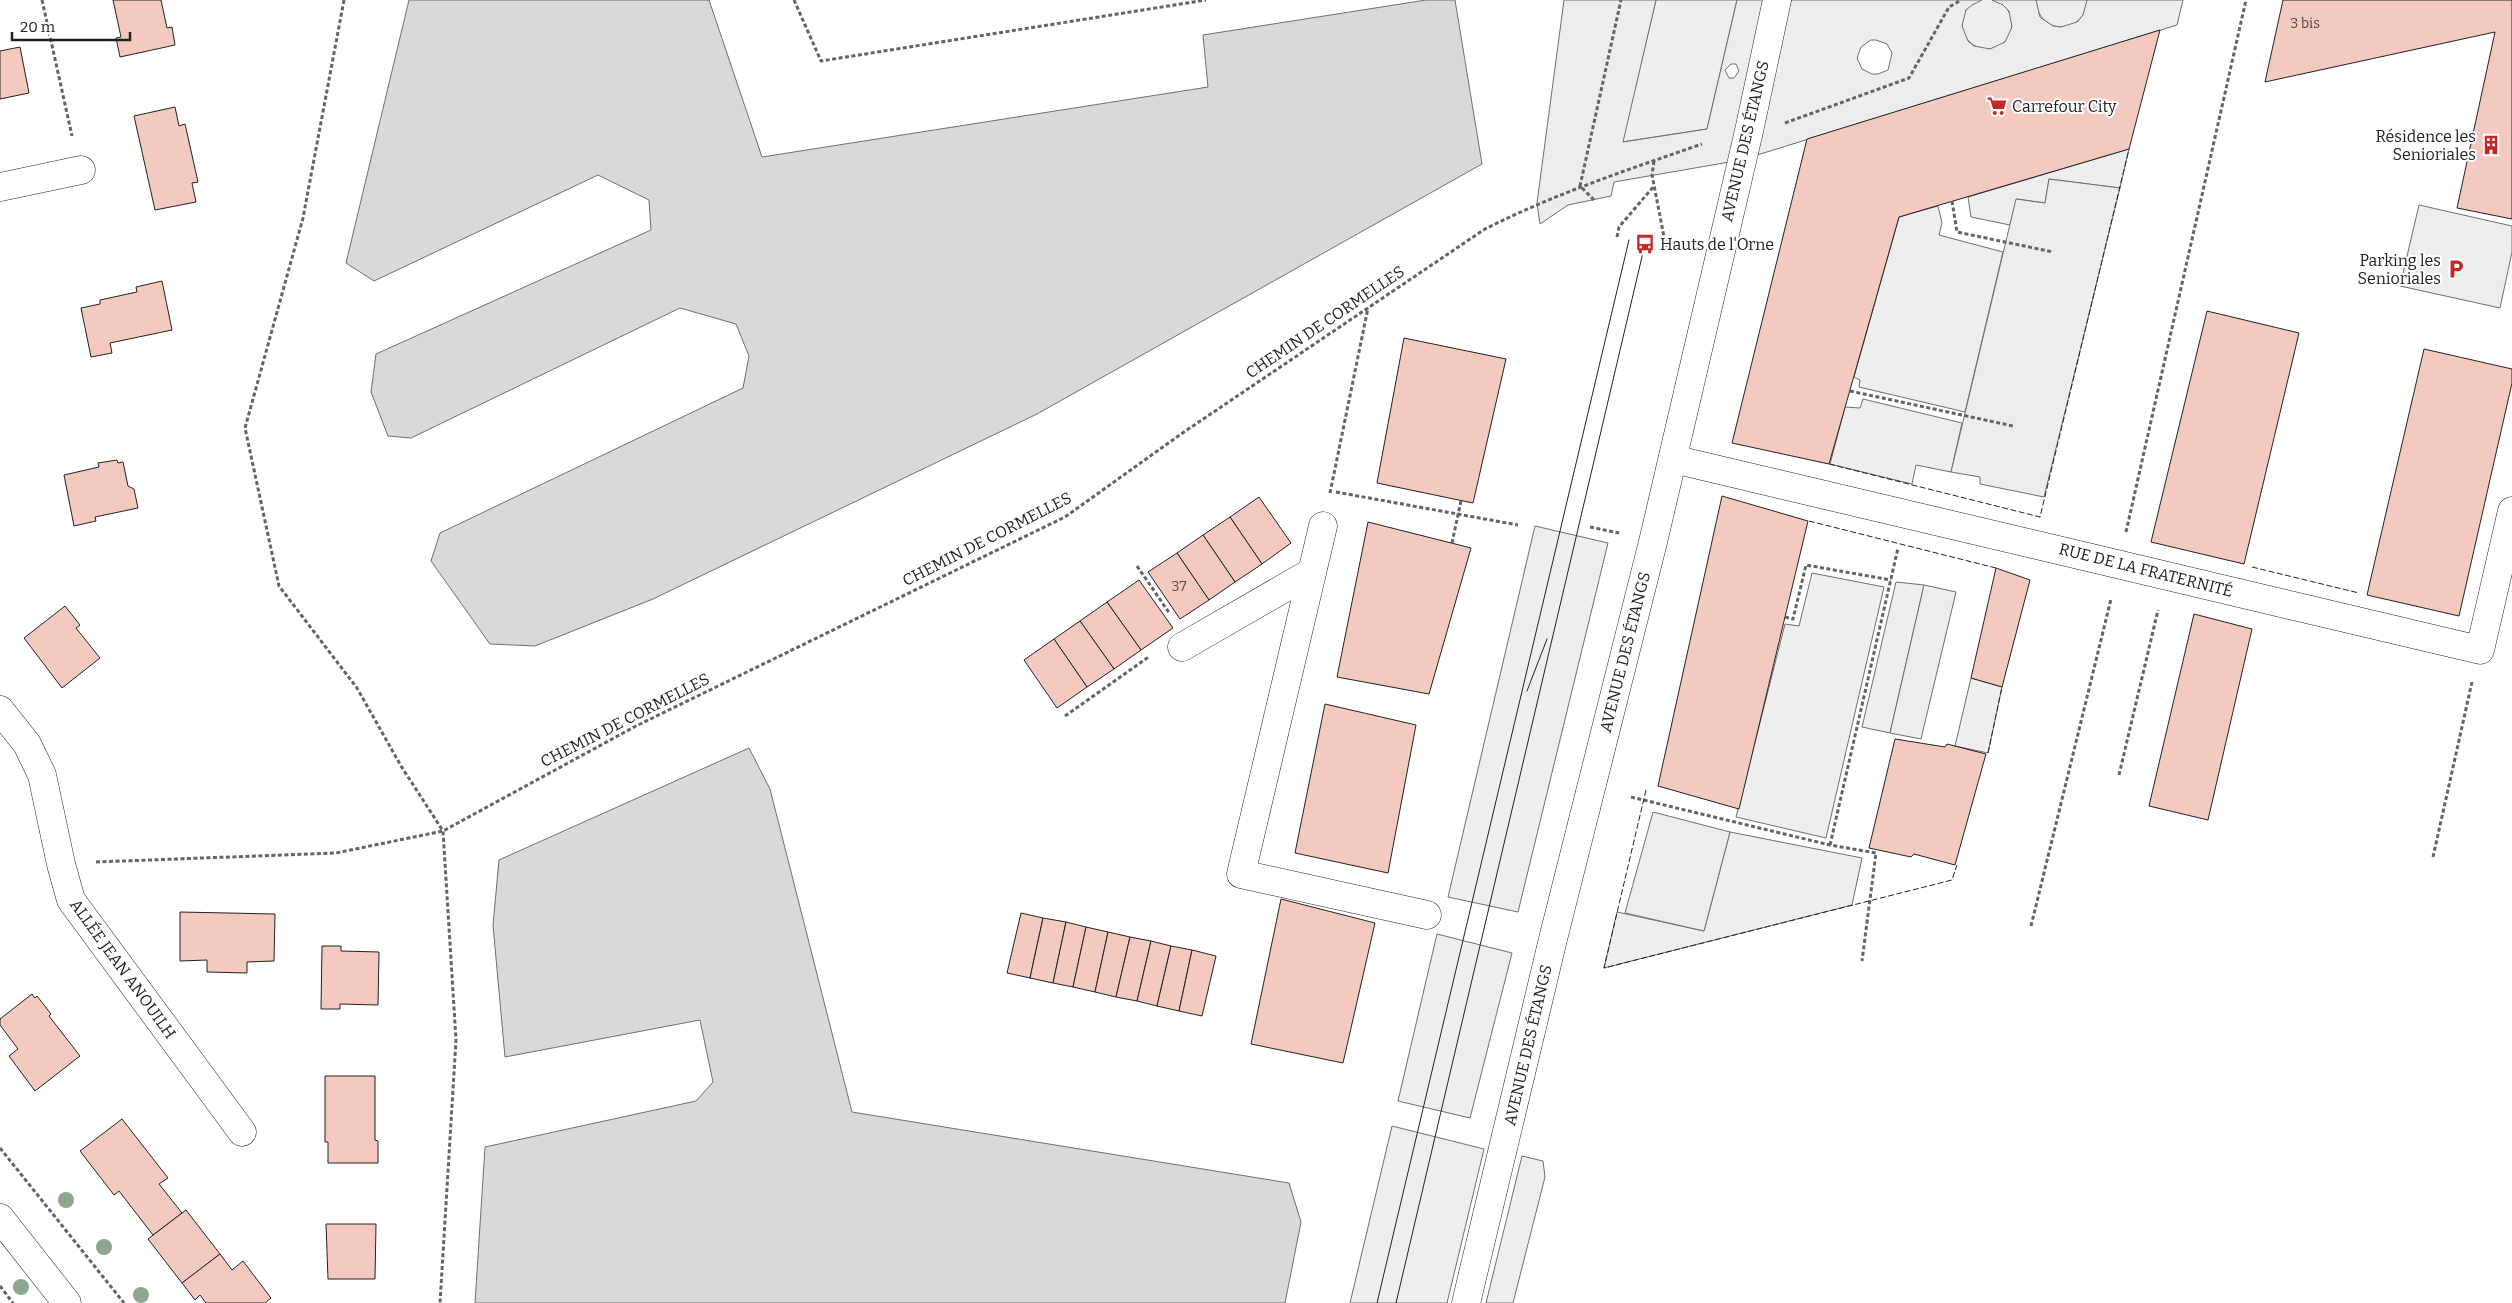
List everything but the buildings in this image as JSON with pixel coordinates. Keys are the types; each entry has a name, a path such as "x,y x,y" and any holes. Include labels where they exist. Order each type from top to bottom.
{"street":[{"name":"AVENUE DES ÉTANGS","path":"1466,1303 1553,938 1673,458 1749,131 1777,0"},
{"path":"0,187 81,170"},
{"name":"RUE DE LA FRATERNITÉ","path":"1673,458 2480,650"},
{"path":"2480,650 2512,511"},
{"path":"1323,526 1241,874 1428,915"},
{"path":"1182,647 1312,572"},
{"name":"ALLÉE JEAN ANOUILH","path":"0,710 27,744 42,775 60,864 71,900 242,1132"},
{"path":"0,1218 67,1303"}],"path":[{"path":"42,0 81,170"},
{"path":"344,0 303,218 245,428 279,586 357,688 401,766 443,831 456,1040 440,1303"},
{"path":"794,0 821,62 1206,0"},
{"path":"1594,200 1580,186 1621,0"},
{"path":"1784,123 1909,78 1949,7 1961,0"},
{"path":"2030,926 2119,563 2246,0"},
{"name":"CHEMIN DE CORMELLES","path":"60,864 336,853 443,831 636,726 1065,517 1181,434 1485,229 1537,203 1580,186 1702,144"},
{"path":"1654,161 1652,176 1666,247"},
{"path":"1617,237 1619,227 1654,186"},
{"path":"1952,201 1957,232 2053,252"},
{"path":"1323,526 1368,308"},
{"path":"1850,391 2013,426"},
{"path":"1330,491 1518,525"},
{"path":"1452,543 1460,501"},
{"path":"1590,527 1627,535"},
{"path":"1830,845 1899,544"},
{"path":"1784,617 1792,619 1806,565 1891,580"},
{"path":"1137,566 1173,618"},
{"path":"2119,775 2166,575"},
{"path":"2432,857 2480,650"},
{"path":"1631,797 1830,845 1876,853 1862,961"},
{"path":"0,1148 124,1303"},
{"path":"0,1286 13,1303"}],"shaded area":[{"path":"1987,-1 1997,1 2005,6 2010,14 2012,24 2010,34 2005,42 1997,47 1987,49 1977,47 1969,42 1964,34 1962,24 1964,14 1969,6 1977,1"},
{"path":"409,0 709,0 762,157 1208,87 1203,35 1426,0 1455,0 1482,164 1037,414 653,599 535,646 490,644 431,561 440,533 743,388 749,356 736,324 680,308 411,438 388,436 371,392 376,354 651,230 649,200 598,175 374,281 346,263"},
{"path":"1564,0 1656,0 1623,142 1707,129 1737,0 1982,0 1966,10 1962,26 1968,41 1974,46 1990,49 2005,42 2012,27 2009,11 2003,5 1992,0 2036,0 2040,17 2053,26 2061,27 2077,22 2083,15 2087,0 2183,0 2177,25 1741,160 1614,182 1611,196 1568,205 1540,224 1537,203","holes":["1871,40 1887,44 1892,53 1888,70 1878,74 1872,74 1862,69 1857,58 1861,47","1731,64 1736,64 1739,71 1734,78 1729,78 1725,70"]},
{"path":"1656,0 1737,0 1707,129 1622,142"},
{"path":"2036,0 2087,0 2084,12 2078,20 2071,25 2062,27 2052,25 2045,20 2039,12"},
{"path":"2129,149 2120,188 2049,179 2045,203 2017,199 2010,225 1971,217 1968,197"},
{"path":"2049,179 2120,188 2044,497 1980,484 1980,477 1951,472 2016,199 2045,203"},
{"name":"Parking les Senioriales","path":"2419,205 2512,226 2512,252 2500,308 2400,286"},
{"path":"1938,206 1942,223 1939,235 2003,252 1965,412 1859,387 1860,380 1854,377 1899,217"},
{"path":"1863,399 1962,423 1951,472 1916,465 1912,484 1830,464 1845,407 1860,408"},
{"path":"1535,526 1608,543 1518,912 1448,897"},
{"path":"1812,573 1884,587 1826,838 1736,817 1785,624 1799,626"},
{"path":"1896,582 1924,585 1890,733 1862,727"},
{"path":"1924,585 1956,592 1921,739 1890,733"},
{"path":"1971,678 2002,687 1988,753 1955,746"},
{"path":"749,748 770,789 852,1112 1289,1183 1301,1222 1285,1303 475,1303 485,1147 696,1101 713,1082 700,1020 505,1057 493,925 499,860"},
{"path":"1653,812 1730,832 1704,931 1625,913"},
{"path":"1730,832 1862,858 1852,905 1604,968 1617,912 1704,931"},
{"path":"1437,934 1512,953 1470,1118 1398,1101"},
{"path":"1392,1126 1484,1149 1447,1303 1350,1303"},
{"path":"1522,1156 1543,1161 1545,1177 1513,1303 1486,1303"}],"tram line":[{"path":"1377,1303 1629,240"},
{"path":"1396,1303 1645,244"},
{"path":"1527,691 1547,639"}],"fence":[{"path":"1829,464 2040,517 2129,149"},
{"path":"1809,521 1996,568"},
{"path":"2252,567 2359,593"},
{"path":"1988,753 2002,687"},
{"path":"1646,790 1604,968 1952,880 1957,865"}],"place":[{"name":"Carrefour City","path":"1997,106"},
{"name":"Résidence les Senioriales","path":"2491,145"},
{"name":"Hauts de l'Orne","path":"1645,244"},
{"name":"Parking les Senioriales","path":"2456,269"}]}
